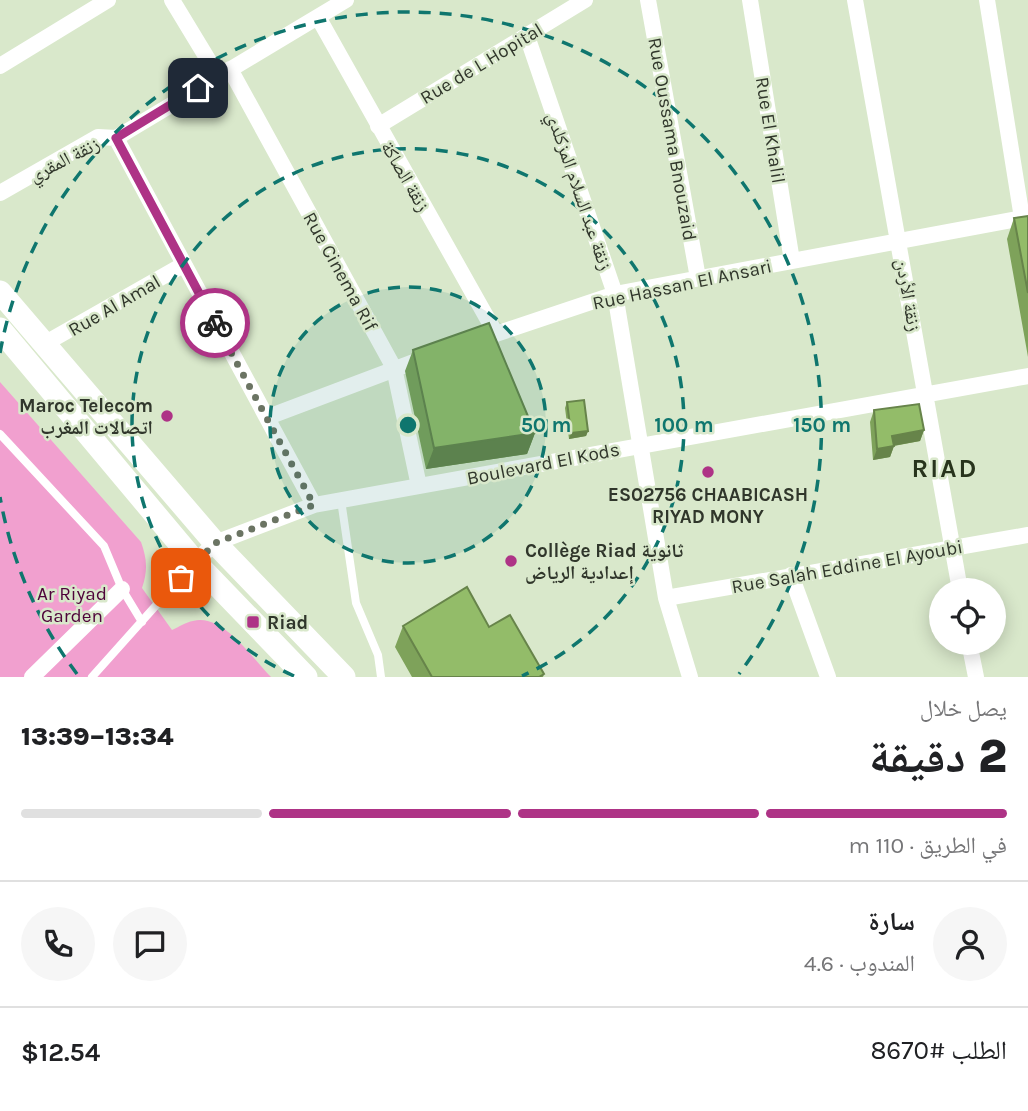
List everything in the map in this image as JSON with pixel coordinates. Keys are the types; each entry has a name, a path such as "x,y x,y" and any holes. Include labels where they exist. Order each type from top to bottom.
{"main road":[{"path":"0,292 215,543 344,677"},
{"path":"0,329 195,562 306,677"}],"street":[{"path":"0,66 108,0"},
{"name":"Rue Cinema Rif","path":"172,0 224,72 394,368 419,486"},
{"name":"زنقة المقري","path":"0,193 98,136 116,138 346,0"},
{"name":"Rue de L Hopital","path":"378,126 585,0"},
{"name":"Rue Oussama Bnouzaid","path":"648,0 698,278"},
{"name":"Rue El Khalil","path":"750,0 792,261"},
{"name":"زنقة الأردن","path":"855,0 958,578"},
{"path":"988,0 1025,217"},
{"name":"زنقة الصاكة","path":"317,18 496,334"},
{"name":"زنقة عبد السلام المزكلدي","path":"527,36 615,293 666,598 690,677"},
{"path":"116,138 314,505"},
{"name":"Rue Hassan El Ansari","path":"268,417 394,368 615,293 1025,217"},
{"name":"Rue Al Amal","path":"44,344 183,265"},
{"name":"Boulevard El Kods","path":"195,562 215,543 314,505 639,444 1028,376"},
{"name":"Rue Salah Eddine El Ayoubi","path":"666,598 1028,535"},
{"path":"791,575 828,677"},
{"path":"33,677 122,589"},
{"path":"972,655 976,677"}],"lane":[{"path":"0,434 96,535 104,546 122,589 142,622"},
{"path":"341,500 356,603 377,655 381,677"},
{"path":"92,677 195,562"}],"green space":[{"name":"Ar Riyad Garden","path":"0,382 141,542 146,565 142,588 172,630 193,621 204,620 215,624 236,639 271,677 0,677"}],"building":[{"path":"1028,216 1028,293 1014,218"},
{"path":"489,323 535,433 434,448 413,350"},
{"path":"584,400 588,431 571,433 567,402"},
{"path":"919,404 924,430 892,436 894,446 877,449 874,410"},
{"path":"467,587 489,627 510,615 544,674 539,677 432,677 403,626"}],"way so far":[{"path":"181,578 215,543 314,505 215,323"}],"place":[{"name":"Maroc Telecom اتصالات المغرب","path":"167,416"},
{"name":"ES02756 CHAABICASH RIYAD MONY","path":"708,472"},
{"name":"Collège Riad ثانوية إعدادية الرياض","path":"511,561"},
{"name":"Riad","path":"253,622"}],"district":[{"name":"RIAD","path":"945,468"}],"route":[{"path":"198,88 116,138 215,323"}]}
